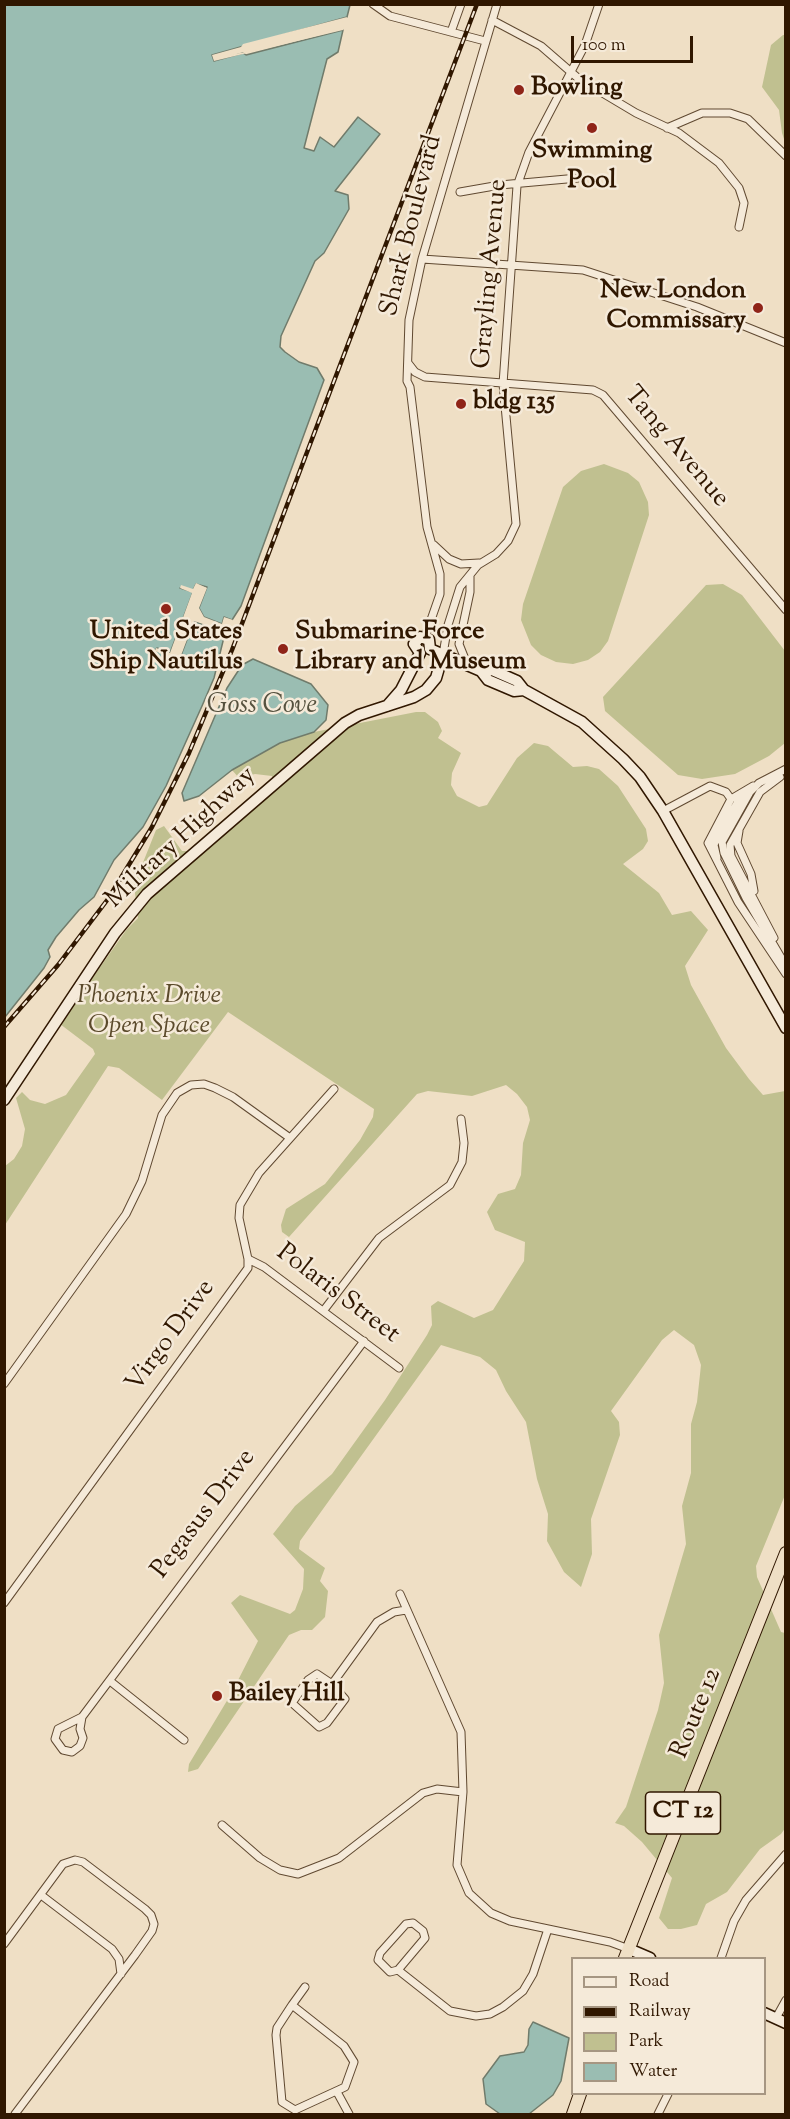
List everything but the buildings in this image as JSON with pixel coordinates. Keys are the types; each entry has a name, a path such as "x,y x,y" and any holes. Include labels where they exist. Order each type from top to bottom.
{"highway":[{"name":"Route 12","path":"627,1954 786,1553"},
{"path":"573,2115 580,2095"}],"street":[{"path":"374,4 390,16 485,41"},
{"path":"451,32 461,4"},
{"name":"Shark Boulevard","path":"425,637 440,594 440,574 430,541 410,387 407,381 409,320 422,259 497,4"},
{"name":"Grayling Avenue","path":"443,654 456,596 481,562 501,549 516,524 503,384 518,183 529,152 570,73 599,4"},
{"path":"492,20 541,46 570,73 636,113 686,138 719,163 739,188 744,203 740,226"},
{"path":"667,128 702,113 730,113 748,119 786,156"},
{"path":"460,192 518,183 578,178"},
{"path":"422,259 583,270 697,307 786,343"},
{"path":"408,363 415,372 425,377"},
{"path":"410,387 415,380 425,377"},
{"name":"Tang Avenue","path":"425,377 593,390 603,394 786,610"},
{"path":"430,541 449,560 461,564 481,562"},
{"path":"467,664 459,644 469,599 470,574"},
{"name":"Military Highway","path":"386,706 401,690 425,651 415,648 415,642 425,637"},
{"path":"425,651 443,654 481,671 492,670 517,681 525,690 561,708 603,738 640,777 663,811 786,1028"},
{"name":"Military Highway","path":"4,1100 115,933 141,900 345,723 414,697 426,690 436,678 443,654"},
{"path":"786,771 731,799 708,843 721,872 786,974"},
{"path":"786,771 764,787 731,841 730,851 786,958"},
{"path":"759,783 740,808 723,839 722,847 751,907 786,966"},
{"path":"663,811 710,786 726,792 731,799"},
{"path":"721,872 714,845 745,790"},
{"path":"4,1384 126,1214 142,1181 162,1115 177,1093 191,1085 204,1084 215,1088 259,1115 290,1138"},
{"path":"248,1259 239,1218 240,1205 259,1173 334,1089"},
{"path":"324,1310 379,1238 450,1185 462,1162 464,1143 461,1119"},
{"name":"Polaris Street","path":"248,1259 255,1261 324,1310 399,1368"},
{"name":"Virgo Drive","path":"4,1603 248,1268 248,1259"},
{"name":"Pegasus Drive","path":"82,1717 80,1729 83,1738 80,1746 72,1752 63,1750 56,1743 56,1734 62,1726 71,1724 82,1717 167,1600 364,1341"},
{"path":"400,1594 461,1732 463,1792 457,1865 468,1893 491,1913 510,1921 610,1942 627,1954"},
{"path":"332,1684 377,1622 394,1612 406,1610"},
{"path":"316,1674 332,1684 344,1695 343,1703 327,1723 316,1726 295,1707 292,1701 316,1674"},
{"path":"110,1681 184,1740"},
{"path":"222,1826 260,1858 280,1870 298,1874 339,1858 423,1793 437,1789 463,1792"},
{"path":"722,1957 734,1921 746,1900 786,1854"},
{"path":"4,1944 63,1864 75,1860 84,1862 151,1915 152,1931 15,2115"},
{"path":"41,1895 112,1948 119,1959 121,1974"},
{"path":"406,1923 413,1923 423,1931 425,1938 398,1970 390,1972 378,1960 380,1953 406,1923"},
{"path":"398,1970 450,2011 476,2016 490,2014 523,1991 533,1974 548,1929"},
{"path":"292,2005 351,2055 354,2062 349,2080 337,2092 295,2110 282,2102 276,2035 277,2028 292,2005 304,1987"},
{"path":"766,2014 781,2021 786,2000"},
{"path":"337,2092 349,2115"},
{"path":"658,2115 668,2095"}],"green space":[{"path":"786,35 785,142 779,110 762,87 771,45"},
{"path":"604,464 628,473 639,482 648,502 649,515 608,641 600,652 588,660 573,664 556,662 541,655 531,645 521,620 523,604 563,487 581,471"},
{"path":"723,584 742,595 785,651 785,743 769,756 735,774 702,779 678,775 605,711 603,697 706,585"},
{"name":"Phoenix Drive Open Space","path":"425,712 438,722 442,731 438,738 461,753 452,773 451,785 457,796 479,807 487,805 517,758 534,743 548,746 573,767 587,766 599,769 618,786 646,829 648,841 643,849 623,864 659,893 672,915 691,911 708,930 685,966 691,985 726,1048 763,1095 785,1091 785,1495 756,1566 757,1577 781,1632 785,1633 786,1827 781,1834 760,1849 727,1892 706,1904 697,1925 681,1929 668,1929 659,1918 672,1878 642,1842 624,1826 615,1823 626,1807 658,1710 664,1683 659,1635 686,1544 682,1506 691,1473 691,1424 697,1402 701,1365 694,1345 674,1330 662,1340 611,1411 619,1422 620,1435 591,1519 592,1554 581,1587 564,1572 547,1541 548,1514 537,1479 526,1422 506,1391 496,1370 480,1357 441,1345 300,1541 299,1549 325,1568 320,1581 328,1591 325,1617 312,1630 301,1630 289,1635 198,1769 188,1772 189,1764 231,1694 258,1641 231,1603 240,1595 290,1614 295,1610 303,1589 304,1569 273,1534 295,1506 332,1474 385,1400 432,1325 431,1306 438,1301 474,1318 493,1310 524,1261 525,1242 495,1230 487,1212 498,1194 515,1189 521,1175 523,1143 530,1120 527,1107 517,1094 506,1085 472,1096 428,1091 417,1094 289,1237 282,1232 281,1225 286,1209 325,1184 360,1140 373,1117 374,1109 228,1012 162,1100 119,1068 108,1066 5,1225 5,1166 14,1159 22,1146 25,1129 16,1098 22,1092 30,1100 45,1104 66,1095 95,1054 93,1049 60,1024 127,929 138,918 134,885 156,830 164,826 182,851 202,851 273,790 272,776 255,774 239,778 232,770 280,743 314,732"}],"water":[{"path":"5,5 350,5 347,17 212,55 214,61 243,53 246,55 343,30 338,52 327,59 304,148 314,151 320,137 334,147 358,117 380,134 335,191 348,195 349,209 324,253 315,261 281,336 280,347 299,362 317,368 324,380 241,606 232,620 224,617 222,624 204,617 199,608 207,587 196,584 193,590 180,588 193,592 170,653 157,648 155,650 169,656 166,662 177,666 194,621 225,633 214,678 166,786 143,827 114,860 94,897 79,910 56,937 48,950 50,957 44,968 5,1017"},
{"name":"Goss Cove","path":"253,659 311,684 328,705 326,720 314,732 280,743 232,770 199,796 184,801 182,793 227,688 242,665"},
{"path":"533,2022 569,2038 561,2081 553,2095 529,2114 500,2114 486,2104 483,2079 500,2056 524,2052 528,2045 529,2029"}],"pier":[{"path":"347,17 346,21 216,57 246,52 344,27 343,30 214,61 212,55 241,47 243,44"},
{"path":"196,583 207,588 199,608 204,617 222,624 224,617 233,620 232,623 226,621 222,627 202,619 196,607 203,589 198,587 170,661 176,663 193,618 228,632 194,621 177,666 166,662 168,656 155,651 156,648 170,653 192,593 180,588 181,585 193,589"}],"railway":[{"path":"4,1027 58,965 108,899 152,827 189,753 232,650 477,4"}],"place":[{"name":"Bowling","path":"519,90"},
{"name":"Swimming Pool","path":"592,128"},
{"name":"New London Commissary","path":"758,308"},
{"name":"bldg 135","path":"461,404"},
{"name":"United States Ship Nautilus","path":"166,609"},
{"name":"Submarine Force Library and Museum","path":"283,649"},
{"name":"Bailey Hill","path":"217,1696"}]}
